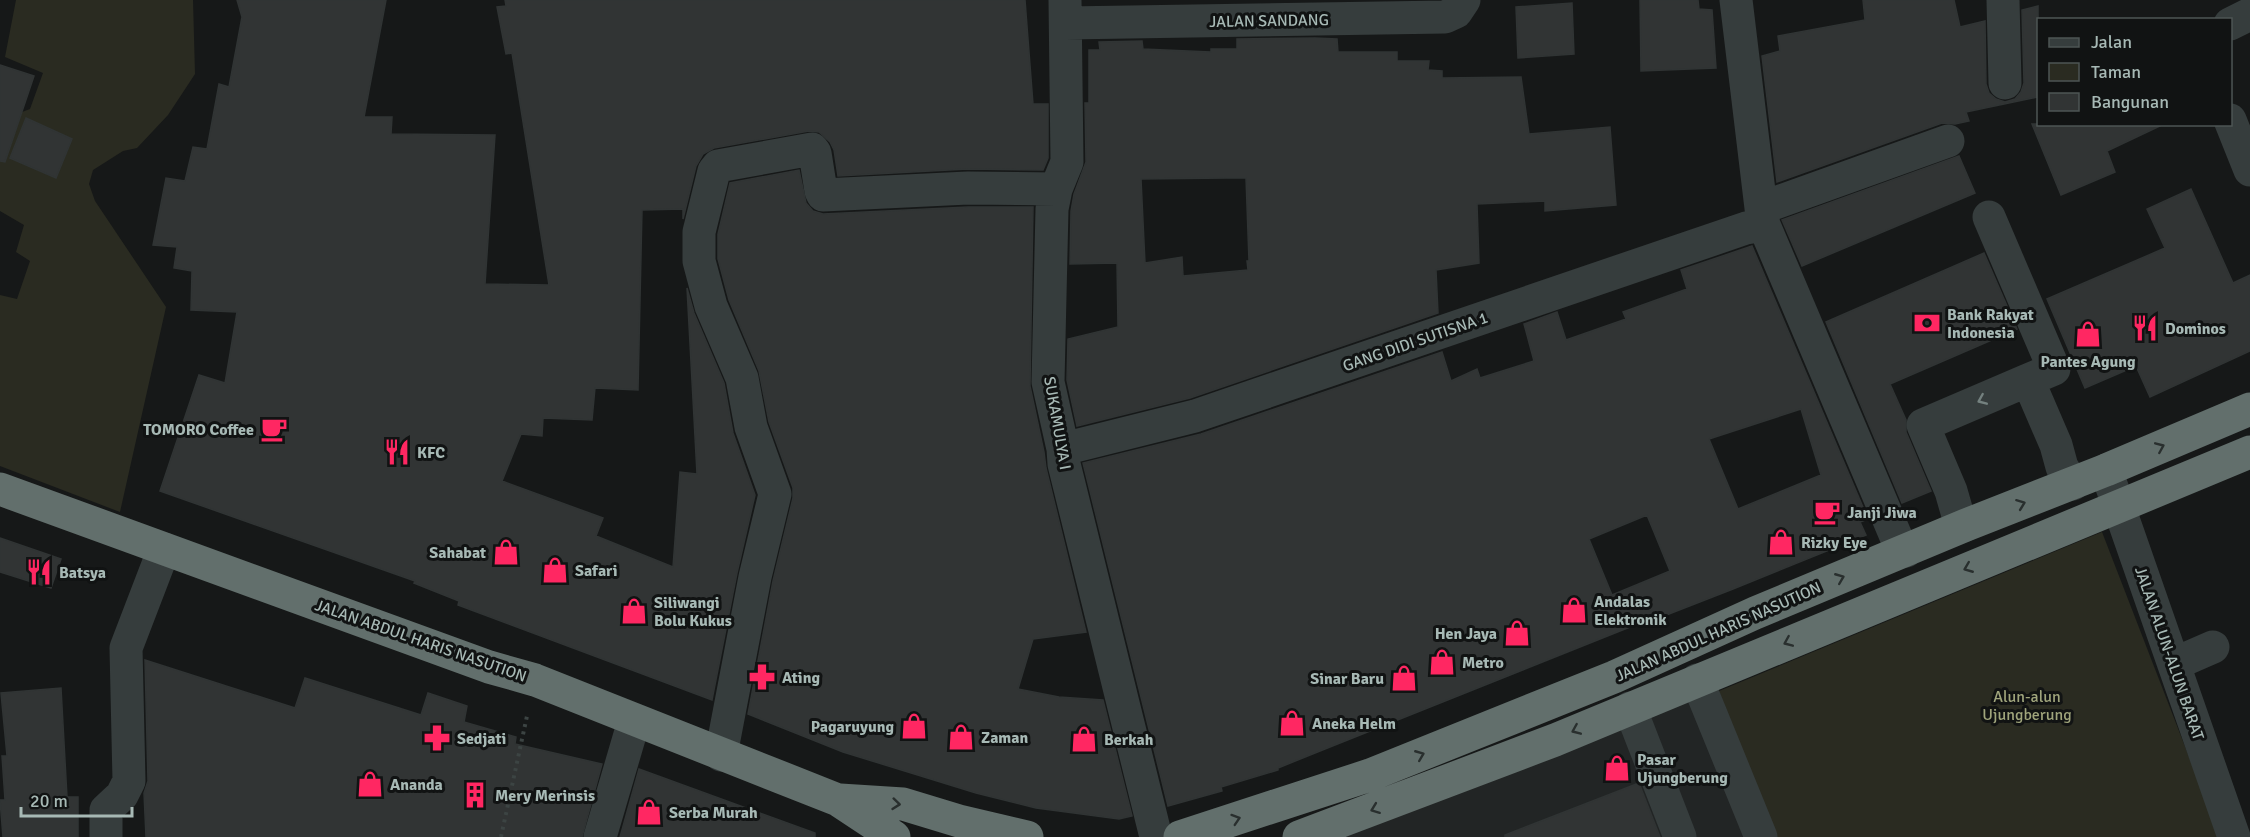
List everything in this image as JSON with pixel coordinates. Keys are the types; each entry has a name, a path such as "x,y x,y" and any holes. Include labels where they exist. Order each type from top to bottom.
{"highway":[{"name":"JALAN ABDUL HARIS NASUTION","path":"1180,837 1370,776 1614,677 1755,613 1966,525 2073,484 2250,409"},
{"name":"JALAN ABDUL HARIS NASUTION","path":"1299,837 1544,744 2250,452"},
{"name":"JALAN ABDUL HARIS NASUTION","path":"0,489 489,667 535,680 838,800 894,837"},
{"name":"JALAN ABDUL HARIS NASUTION","path":"838,800 903,804 959,821 1027,837"}],"street":[{"name":"JALAN SANDANG","path":"1066,11 1445,17 1456,12 1464,0"},
{"path":"1736,0 1763,216 1898,539 1906,551"},
{"path":"2003,0 2005,83"},
{"name":"SUKAMULYA I","path":"1066,11 1067,162 1056,189 1052,208 1048,382 1063,449 1064,464 1156,837"},
{"path":"2232,23 2250,14"},
{"path":"2232,125 2250,170"},
{"name":"GANG DIDI SUTISNA 1","path":"1063,449 1194,416 1735,232 1763,216 1948,141"},
{"path":"721,754 755,577 775,494 751,428 742,378 711,306 699,261 699,232 714,171 718,166 812,149 815,153 823,195 968,188 1056,189"},
{"path":"1966,525 1957,513 1951,491 1923,425 2054,369 1989,217"},
{"path":"2028,380 2056,445 2062,467 2073,484"},
{"name":"JALAN ALUN-ALUN BARAT","path":"2106,470 2234,837"},
{"path":"106,837 106,810 122,795 129,781 126,648 164,549"},
{"path":"2174,664 2213,647"},
{"path":"1697,680 1761,837"},
{"path":"1630,708 1680,837"},
{"path":"600,837 634,721"}],"path":[{"path":"501,837 535,680"}],"shaded area":[{"name":"Pasar Ujungberung","path":"1693,699 1745,837 1338,837"}],"green space":[{"path":"16,0 193,0 195,74 168,115 137,148 123,151 93,170 89,184 95,201 166,307 120,512 0,466 0,295 17,299 30,261 16,252 24,225 0,211 0,147 9,117 30,109 43,73 5,57"},
{"name":"Alun-alun Ujungberung","path":"2102,532 2220,837 1773,837 1719,691"}],"building":[{"path":"237,0 386,0 364,117 392,117 391,134 495,135 485,284 549,285 512,53 506,54 497,7 506,6 505,0 1025,0 1033,104 1048,104 1048,158 1043,170 968,169 838,176 834,150 830,142 819,132 809,131 714,148 703,154 696,166 683,219 683,209 642,210 638,390 595,388 592,420 543,418 542,436 521,434 502,481 603,518 596,536 673,567 680,472 697,474 687,288 694,313 724,383 733,433 755,495 712,700 458,605 459,601 414,583 415,581 160,491 199,375 225,383 237,312 191,310 192,271 174,268 177,247 153,245 166,178 185,181 193,147 207,149 219,84 229,87 242,17"},
{"path":"1640,0 1698,0 1699,9 1712,10 1716,68 1641,71"},
{"path":"1863,0 1954,0 1960,27 1985,21 1986,84 1989,93 2005,102 2015,99 2024,83 2022,10 2038,6 2037,97 1966,112 1969,121 1955,124 1942,123 1777,182 1762,56 1780,51 1778,36 1865,20"},
{"path":"1572,3 1574,54 1518,58 1516,7"},
{"path":"1237,39 1337,39 1338,52 1397,52 1397,61 1429,61 1428,70 1442,71 1442,78 1521,77 1529,134 1610,127 1616,205 1545,211 1545,201 1477,204 1479,263 1436,270 1438,313 1190,398 1077,426 1067,380 1068,339 1118,327 1117,263 1070,264 1071,211 1074,194 1086,162 1085,103 1089,103 1089,50 1100,50 1099,42 1142,41 1143,49 1211,52 1211,49 1237,49","holes":["1246,178 1248,270 1183,276 1182,257 1145,263 1141,179"]},
{"path":"0,65 34,76 5,162 0,161"},
{"path":"26,118 72,139 56,178 10,158"},
{"path":"2032,124 2037,124 2037,126 2160,126 2107,151 2115,172 2061,195"},
{"path":"1959,156 1975,193 1802,266 1782,220"},
{"path":"799,170 806,203 813,211 823,214 968,207 1033,207 1030,386 1046,468 1086,632 1033,639 1018,689 1059,697 1103,700 1132,816 1119,819 1036,808 976,793 843,752 748,714 773,581 793,498 793,488 769,422 759,371 729,300 718,259 718,234 730,183"},
{"path":"2191,189 2233,283 2250,275 2250,351 2150,397 2136,366 2085,388 2047,299 2165,248 2147,209"},
{"path":"1752,246 1868,519 1860,522 1866,535 1651,621 1650,619 1278,768 1278,770 1221,787 1222,791 1168,806 1083,463 1201,434 1442,352 1451,381 1477,369 1480,378 1534,361 1524,324 1557,312 1566,340 1626,319 1623,312 1687,289 1681,270","holes":["1801,409 1821,475 1738,509 1709,439","1647,515 1670,571 1612,595 1589,539"]},
{"name":"Bank Rakyat Indonesia","path":"1984,253 2017,329 1890,384 1906,420 1906,432 1931,491 1902,503 1826,322"},
{"path":"0,538 61,559 51,588 0,572"},
{"path":"145,660 295,708 305,678 421,715 428,693 467,706 464,722 516,737 515,744 602,764 582,837 146,837 144,793 148,781"},
{"path":"61,688 67,797 78,797 78,837 3,837 0,800 5,800 2,756 7,756 1,693"},
{"path":"639,769 815,833 815,837 620,837"},
{"path":"1639,783 1660,837 1505,837 1505,835"}],"place":[{"name":"Bank Rakyat Indonesia","path":"1927,323"},
{"name":"Dominos","path":"2145,328"},
{"name":"Pantes Agung","path":"2088,334"},
{"name":"TOMORO Coffee","path":"274,429"},
{"name":"KFC","path":"397,452"},
{"name":"Janji Jiwa","path":"1827,512"},
{"name":"Rizky Eye","path":"1781,542"},
{"name":"Sahabat","path":"506,552"},
{"name":"Safari","path":"555,570"},
{"name":"Batsya","path":"39,572"},
{"name":"Andalas Elektronik","path":"1574,610"},
{"name":"Siliwangi Bolu Kukus","path":"634,611"},
{"name":"Hen Jaya","path":"1517,633"},
{"name":"Metro","path":"1442,662"},
{"name":"Ating","path":"762,677"},
{"name":"Sinar Baru","path":"1404,678"},
{"name":"Aneka Helm","path":"1292,723"},
{"name":"Pagaruyung","path":"914,726"},
{"name":"Zaman","path":"961,737"},
{"name":"Sedjati","path":"437,738"},
{"name":"Berkah","path":"1084,739"},
{"name":"Pasar Ujungberung","path":"1617,768"},
{"name":"Ananda","path":"370,784"},
{"name":"Mery Merinsis","path":"475,795"},
{"name":"Serba Murah","path":"649,812"}]}
